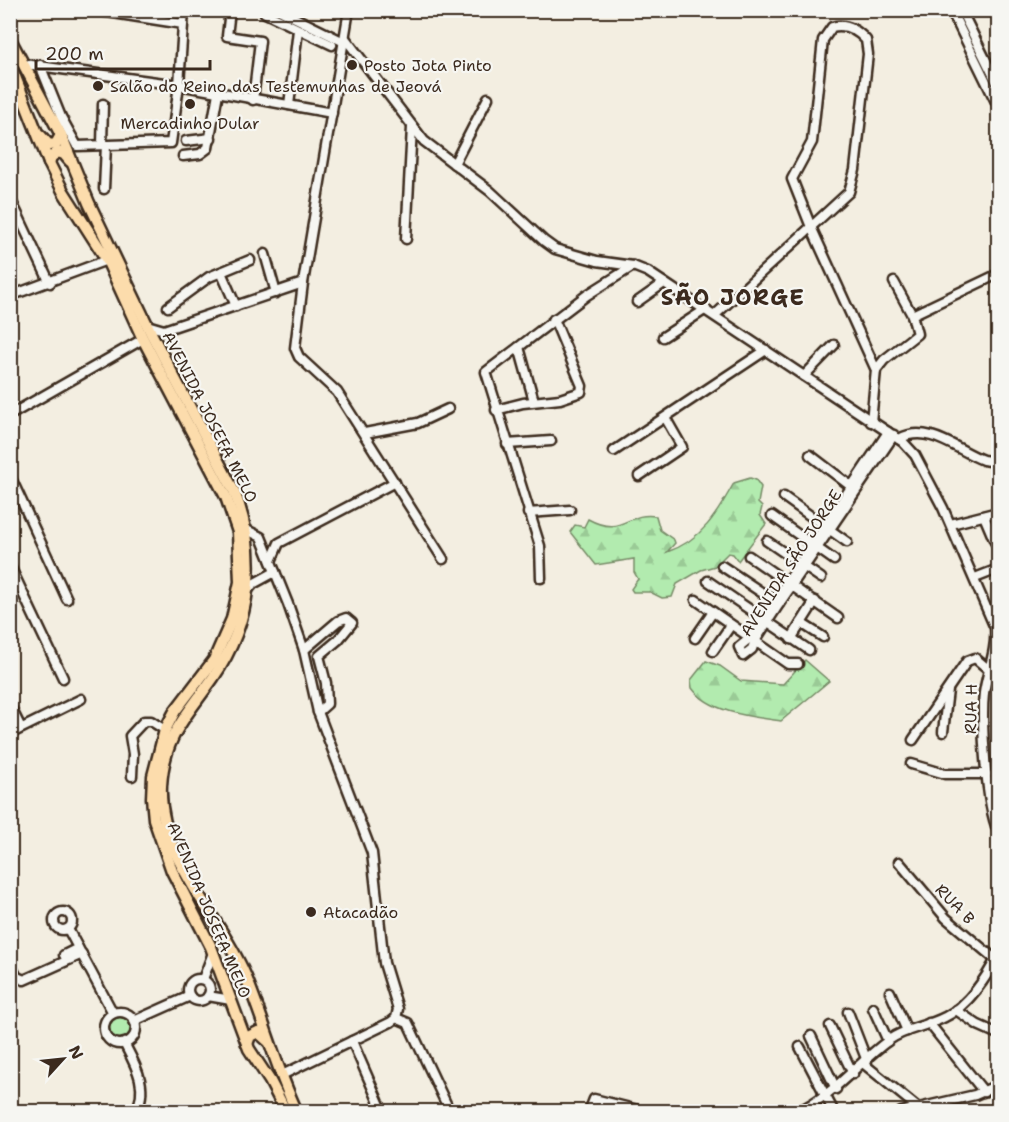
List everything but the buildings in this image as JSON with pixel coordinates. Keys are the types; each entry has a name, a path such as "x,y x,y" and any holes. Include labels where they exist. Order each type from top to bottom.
{"main road":[{"name":"AVENIDA JOSEFA MELO","path":"10,39 58,118 61,135 76,172 147,325 234,491 247,530 250,562 248,590 232,644 221,665 183,716 174,732 166,755 161,802 169,839 227,938 259,1010 297,1112"},
{"name":"AVENIDA JOSEFA MELO","path":"10,64 49,163 63,191 107,260 143,339 226,497 241,548 237,603 222,644 207,671 175,711 165,730 153,776 154,819 172,871 224,979 247,1044 286,1112"},
{"path":"34,125 50,145 56,144 61,135"},
{"path":"49,163 53,154 62,153 76,172"},
{"path":"232,1001 246,1020 252,1018 259,1010"},
{"path":"247,1044 254,1033 262,1034 275,1055"}],"street":[{"path":"94,10 183,24"},
{"path":"40,65 58,118 76,145 172,142 179,85 184,10"},
{"path":"230,10 227,36 260,41 253,100"},
{"path":"279,10 345,40 424,141 490,191 533,232 555,249 597,261 633,266 706,309 911,449 918,435"},
{"path":"349,10 294,343 297,353 337,393 365,433 443,559"},
{"path":"951,10 999,106"},
{"path":"961,10 999,85"},
{"path":"265,13 332,45"},
{"path":"715,315 811,227 844,198 849,192 854,177 868,46 862,36 844,26 832,27 823,40 812,142 792,179 811,227 876,370 871,422"},
{"path":"289,105 298,30"},
{"path":"24,64 179,85 217,97 289,105 332,113"},
{"path":"211,138 188,141 186,155 206,150 211,138 217,97"},
{"path":"454,164 488,98"},
{"path":"103,104 104,189"},
{"path":"406,239 412,127"},
{"path":"10,198 50,283"},
{"path":"265,254 276,293"},
{"path":"10,296 107,260"},
{"path":"168,308 190,289 221,272 250,260"},
{"path":"541,578 541,553 486,372 554,319 633,266"},
{"path":"221,272 236,306"},
{"path":"912,315 999,274"},
{"path":"876,370 884,360 917,334 912,315 894,282"},
{"path":"147,325 164,330 303,284"},
{"path":"637,302 664,284"},
{"path":"663,337 706,309"},
{"path":"496,410 581,392 582,386 554,319"},
{"path":"156,343 164,330"},
{"path":"11,413 143,339"},
{"path":"804,376 834,345"},
{"path":"519,347 534,401"},
{"path":"614,451 666,419 766,350"},
{"path":"365,433 418,423 448,409"},
{"path":"639,476 682,447 666,419"},
{"path":"895,436 918,435 941,439 983,460 999,456"},
{"path":"895,436 918,435"},
{"name":"AVENIDA SÃO JORGE","path":"752,639 855,486 895,436"},
{"path":"507,444 551,441"},
{"name":"RUA H","path":"911,449 951,524 997,628 984,698 987,774 992,814 999,831"},
{"path":"810,455 855,486"},
{"path":"10,476 67,600"},
{"path":"271,561 279,543 395,482"},
{"path":"784,496 847,542"},
{"path":"528,513 570,510"},
{"path":"951,524 999,512"},
{"path":"772,516 834,560"},
{"path":"984,516 995,542"},
{"path":"247,530 279,543"},
{"path":"261,537 304,651 318,712 372,853 384,963 398,1009 396,1018 282,1075"},
{"path":"767,541 821,578"},
{"path":"749,556 838,618"},
{"path":"10,566 63,678"},
{"path":"722,566 777,602"},
{"path":"975,578 999,569"},
{"path":"248,590 275,572"},
{"path":"708,581 809,650"},
{"path":"696,600 788,664 798,664"},
{"path":"791,639 815,601"},
{"path":"695,638 713,612"},
{"path":"304,651 338,621 346,618 352,623 338,640 319,656 326,682 327,704 318,712"},
{"path":"801,622 823,638"},
{"path":"713,651 731,625"},
{"path":"913,740 948,686 969,659 975,658 988,669"},
{"path":"943,732 948,686"},
{"path":"10,734 81,699"},
{"path":"10,706 21,728"},
{"path":"132,776 133,754 130,736 144,721 151,721 165,730"},
{"path":"911,764 945,774 987,774"},
{"name":"RUA B","path":"899,862 946,918 997,958"},
{"path":"68,929 113,1013"},
{"path":"10,964 16,976 24,980 67,960 80,951"},
{"path":"134,1021 190,996 201,1001 208,987 213,953"},
{"path":"797,1112 836,1089 888,1041 956,1010 986,977 997,958"},
{"path":"208,987 224,979"},
{"path":"190,996 190,984 194,980 232,1001"},
{"path":"890,992 907,1031"},
{"path":"873,1008 888,1041"},
{"path":"956,1010 978,1025 999,1034"},
{"path":"848,1012 865,1062 917,1107"},
{"path":"113,1013 128,1014 134,1021 134,1034 124,1043 110,1041 104,1033 106,1019 113,1013"},
{"path":"396,1018 408,1023 450,1112"},
{"path":"929,1023 984,1092"},
{"path":"830,1026 853,1074"},
{"path":"811,1036 836,1089"},
{"path":"352,1041 383,1112"},
{"path":"124,1043 137,1069 142,1089 142,1097 135,1112"},
{"path":"800,1047 834,1112"},
{"path":"901,1112 984,1092 999,1085"},
{"path":"589,1112 594,1099 646,1112"}],"green space":[{"path":"750,478 756,480 761,487 758,503 762,507 760,515 766,524 738,561 733,554 728,553 715,566 701,570 677,584 672,597 662,598 650,592 633,592 631,589 638,579 634,572 634,559 596,565 570,532 575,525 584,527 588,519 609,526 646,515 656,516 660,530 675,543 667,552 690,541 699,533 715,515 734,483"},
{"path":"805,660 829,681 781,721 721,708 710,703 692,688 691,680 706,661 720,666 741,681 783,684"},
{"path":"120,1015 129,1019 133,1028 129,1037 120,1041 111,1037 107,1028 111,1019"}],"place":[{"name":"Posto Jota Pinto","path":"352,65"},
{"name":"Salão do Reino das Testemunhas de Jeová","path":"98,86"},
{"name":"Mercadinho Dular","path":"190,104"},
{"name":"Atacadão","path":"311,912"}],"district":[{"name":"SÃO JORGE","path":"733,297"}]}
